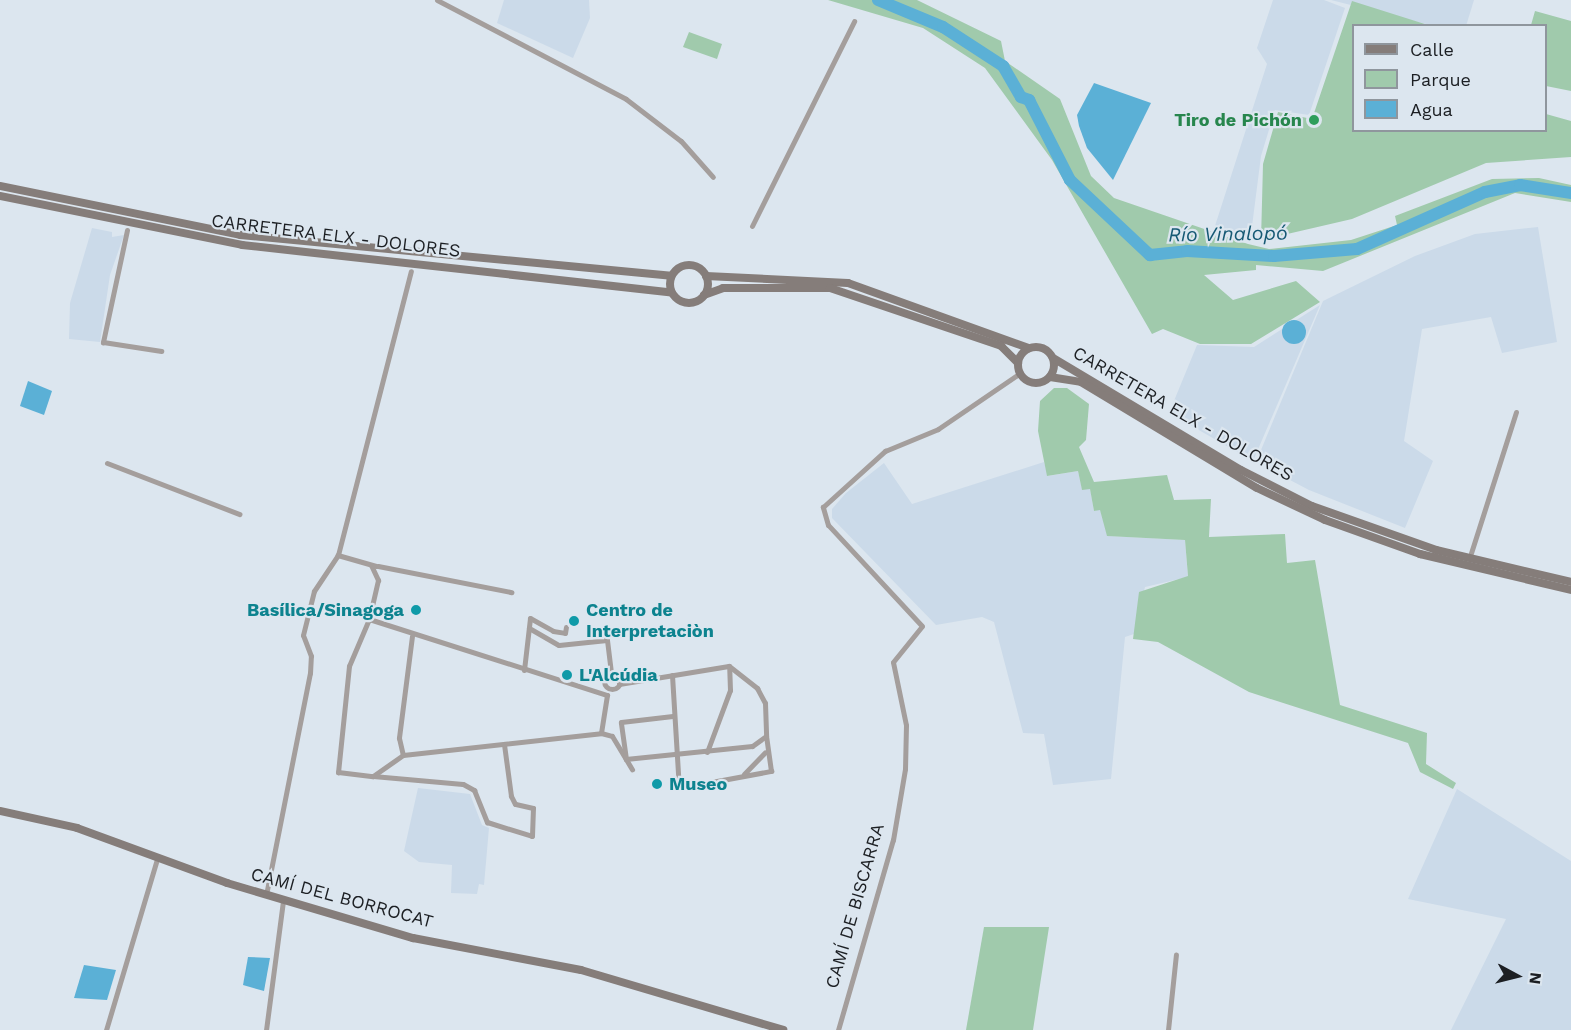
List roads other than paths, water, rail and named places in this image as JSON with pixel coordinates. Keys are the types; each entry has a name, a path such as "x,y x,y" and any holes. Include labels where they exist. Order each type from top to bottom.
{"main road":[{"name":"CARRETERA ELX - DOLORES","path":"0,186 240,235 671,276"},
{"name":"CARRETERA ELX - DOLORES","path":"0,196 242,245 671,292"},
{"path":"688,264 706,276 848,283 1029,348 1046,350 1053,358 1050,376 1036,383 1020,373 1018,363 1001,346 830,288 723,288 688,303 671,292 671,276 688,264"},
{"path":"704,295 706,276"},
{"path":"1018,363 1029,348"},
{"name":"CARRETERA ELX - DOLORES","path":"1053,358 1240,470 1312,506 1427,548 1571,582"},
{"name":"CARRETERA ELX - DOLORES","path":"1050,376 1081,382 1257,488 1325,520 1420,554 1571,590"},
{"name":"CAMÍ DEL BORROCAT","path":"0,811 86,831 157,859 266,895 413,938 581,970 783,1030"}],"street":[{"path":"437,0 626,99 681,141 712,177"},
{"path":"752,226 854,21"},
{"path":"127,230 103,342 161,351"},
{"path":"266,895 310,673 311,656 303,635 314,591 338,555 411,271"},
{"name":"CAMÍ DE BISCARRA","path":"838,1030 893,840 905,769 906,725 893,662 922,626 828,525 823,507 885,451 938,429 1020,373"},
{"path":"1471,553 1516,412"},
{"path":"107,463 239,514"},
{"path":"338,555 375,566 511,592"},
{"path":"375,566 378,580 369,619 350,666 338,772 463,784 474,790 487,822 532,836 533,808 515,804 510,796 504,744"},
{"path":"524,670 530,618 553,631 566,633 566,627"},
{"path":"369,619 412,636 607,694"},
{"path":"529,628 559,645 607,640 610,673 604,681 608,687 601,734"},
{"path":"403,755 399,738 412,636"},
{"path":"608,687 619,684 672,675 729,666 744,675 765,703 765,752 771,771 679,788 674,757 672,675"},
{"path":"707,752 730,690 729,666"},
{"path":"610,673 618,675 619,684"},
{"path":"626,759 621,722 673,716"},
{"path":"373,776 403,755 601,734 612,736 632,769"},
{"path":"626,759 674,757 752,746 766,736"},
{"path":"739,777 765,752"},
{"path":"106,1030 157,859"},
{"path":"266,1030 283,900"},
{"path":"1168,1030 1176,954"}],"water":[{"path":"1094,83 1151,103 1113,180 1087,148 1079,126 1077,115"},
{"path":"1294,320 1302,324 1306,332 1302,340 1294,344 1286,340 1282,332 1286,324"},
{"path":"28,381 52,391 44,415 20,406"},
{"path":"248,957 270,958 264,991 243,985"},
{"path":"84,965 116,970 107,1000 74,998"}],"waterway":[{"name":"Río Vinalopó","path":"878,0 943,27 1003,66 1021,97 1029,100 1070,180 1150,255 1187,251 1274,256 1357,249 1485,192 1520,185 1571,193"}],"place":[{"name":"Tiro de Pichón","path":"1314,120"},
{"name":"Basílica/Sinagoga","path":"416,610"},
{"name":"Centro de Interpretaciòn","path":"574,621"},
{"name":"L'Alcúdia","path":"567,675"},
{"name":"Museo","path":"657,784"}]}
